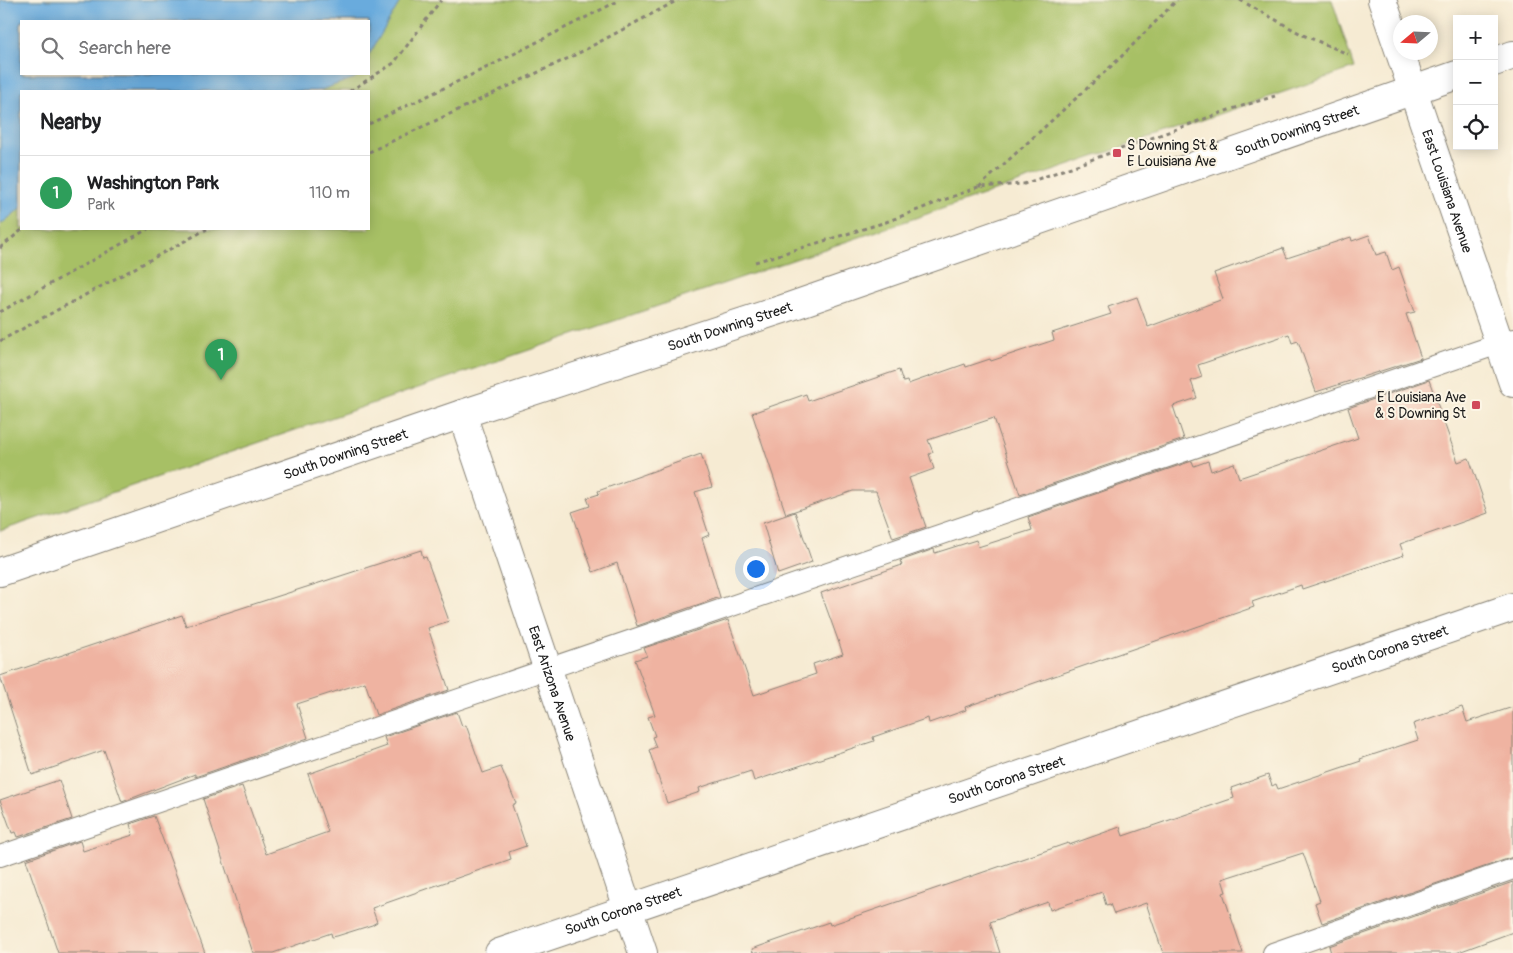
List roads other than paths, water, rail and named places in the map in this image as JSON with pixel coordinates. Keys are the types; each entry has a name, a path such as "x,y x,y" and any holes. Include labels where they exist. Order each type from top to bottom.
{"main road":[{"name":"East Louisiana Avenue","path":"1382,0 1412,90 1506,341 1513,383"},
{"path":"1498,61 1513,55"},
{"name":"South Downing Street","path":"0,572 462,414 783,309 1453,76"},
{"name":"East Arizona Avenue","path":"462,414 643,953"},
{"name":"South Corona Street","path":"499,953 1513,607"}],"lane":[{"path":"0,856 1506,341"},
{"path":"1274,953 1513,869"}],"water":[{"path":"0,0 401,0 370,53 370,20 20,20 20,75 357,75 355,78 321,90 20,90 20,209 0,225"}],"place":[{"name":"S Downing St & E Louisiana Ave","path":"1117,153"},
{"name":"Washington Park","path":"221,380"},
{"name":"E Louisiana Ave & S Downing St","path":"1476,405"}]}
